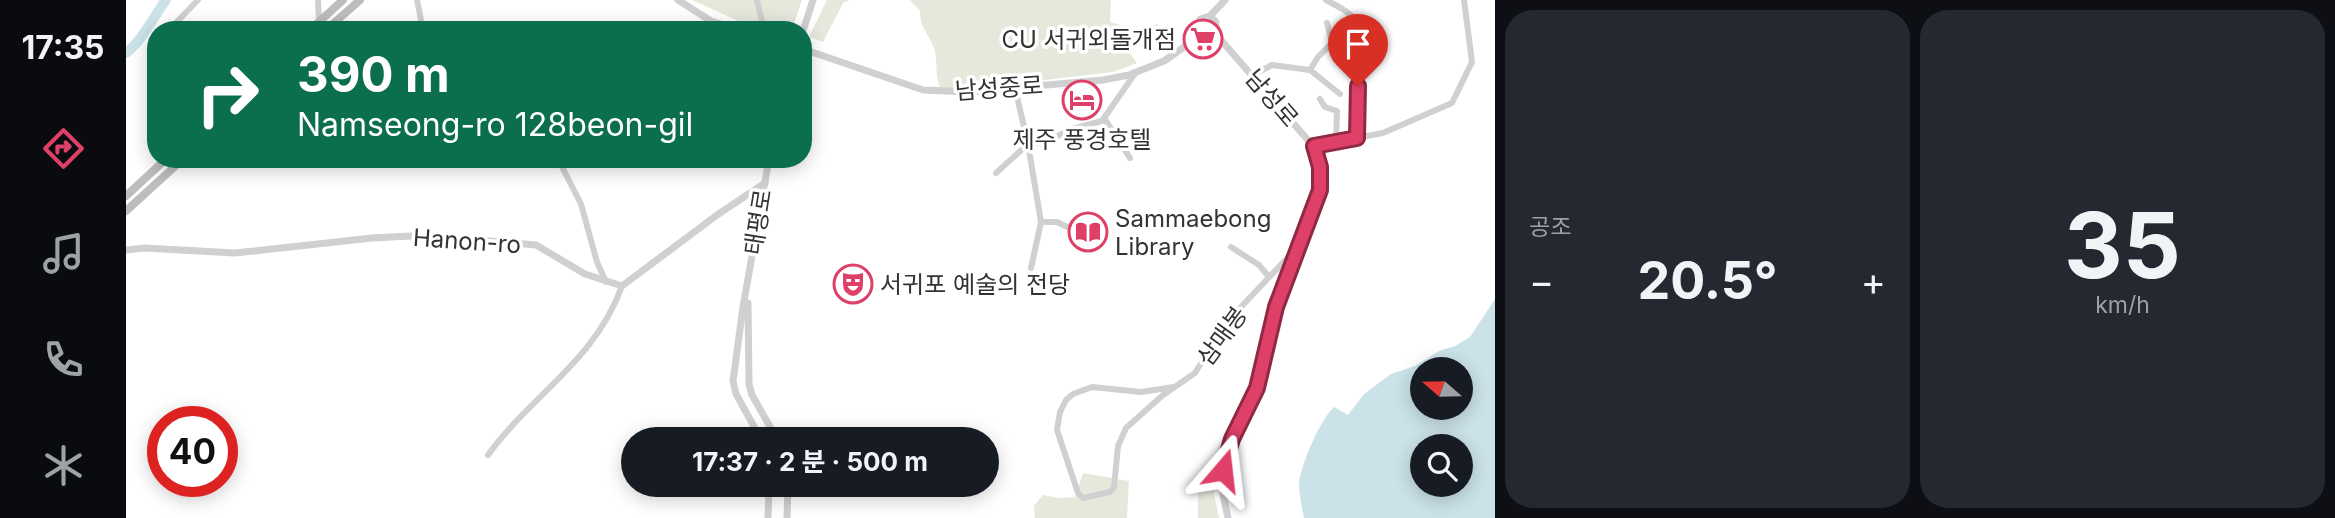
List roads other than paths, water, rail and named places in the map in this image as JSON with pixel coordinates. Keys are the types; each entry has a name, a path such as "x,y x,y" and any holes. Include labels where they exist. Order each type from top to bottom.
{"main road":[{"path":"319,21 343,0"},
{"path":"337,21 360,0"},
{"path":"126,196 156,168"},
{"path":"126,211 173,168"}],"street":[{"path":"178,21 198,0"},
{"path":"318,0 319,21"},
{"path":"417,0 421,21"},
{"path":"678,0 714,21"},
{"path":"757,0 762,21"},
{"path":"806,21 813,0"},
{"name":"남성중로","path":"812,52 923,90 970,92 1103,80 1136,72 1164,61 1207,32 1197,24 1200,19 1213,18 1225,0"},
{"path":"1326,0 1349,12 1362,30 1357,138"},
{"path":"1314,146 1383,133 1452,103 1472,62 1464,0"},
{"path":"1207,32 1213,18"},
{"path":"1327,23 1332,42"},
{"name":"남성로","path":"1207,32 1222,40 1314,146 1320,167 1320,190 1276,307 1257,388 1224,460 1223,495 1228,518"},
{"path":"1310,70 1318,57 1340,35"},
{"path":"1252,75 1272,65 1310,70 1340,93"},
{"path":"996,173 1028,144 1045,142 1072,129 1102,121 1136,72"},
{"path":"1015,88 1041,222 1031,268"},
{"path":"1321,99 1325,107 1337,111 1336,142"},
{"path":"1104,118 1130,158"},
{"path":"563,168 581,204 597,262 607,284"},
{"name":"태평로","path":"748,286 768,168"},
{"path":"488,455 503,435 557,383 604,327 614,310 622,286 765,183"},
{"path":"1041,222 1057,222 1067,227 1087,222"},
{"name":"Hanon-ro","path":"126,250 145,248 235,253 372,238 455,238 536,245 585,274 607,284 622,286"},
{"path":"1231,247 1259,265 1269,277"},
{"name":"삼매봉","path":"1174,387 1141,392 1092,387 1073,394 1066,400 1059,412 1057,430 1078,493 1083,498 1110,492 1114,486 1118,446 1126,428 1174,387 1195,373 1226,323 1286,258 1292,253 1295,254"},
{"path":"748,286 733,381 736,394 754,427"},
{"path":"748,286 749,384 752,395 770,427"},
{"path":"768,518 769,497"},
{"path":"787,518 788,497"}],"water":[{"path":"1495,299 1495,518 1304,518 1299,484 1307,454 1317,432 1334,407 1348,415 1364,394 1391,374 1410,368 1410,420 1474,420 1474,357 1429,357 1470,337"}],"waterway":[{"path":"152,21 166,0"},
{"path":"126,53 147,29"}],"place":[{"name":"CU 서귀외돌개점","path":"1203,39"},
{"name":"제주 풍경호텔","path":"1082,100"},
{"name":"Sammaebong Library","path":"1088,232"},
{"name":"서귀포 예술의 전당","path":"853,284"}]}
